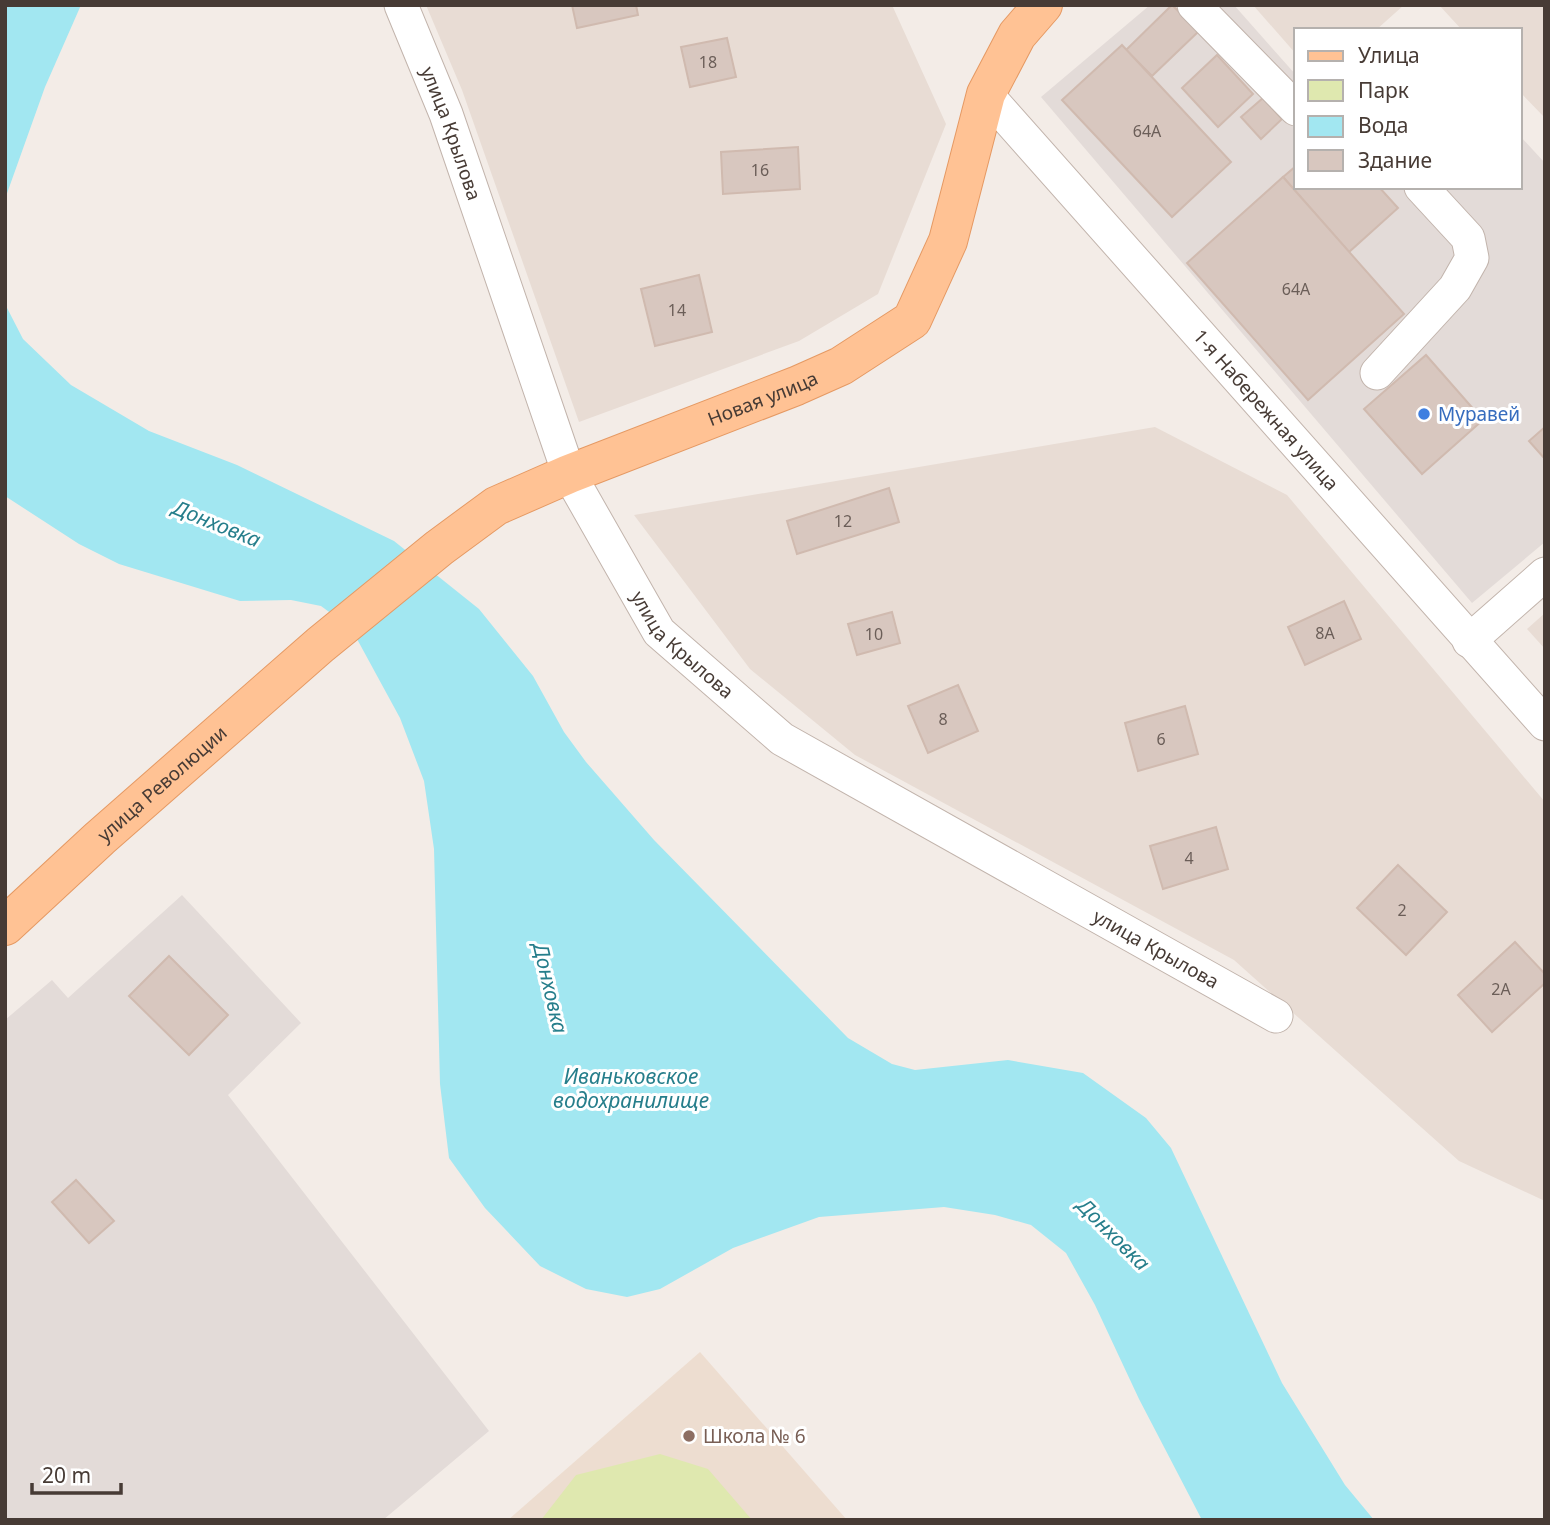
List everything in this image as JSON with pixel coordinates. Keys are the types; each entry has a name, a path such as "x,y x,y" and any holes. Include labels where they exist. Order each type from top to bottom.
{"main road":[{"name":"Новая улица","path":"320,645 439,548 496,506 569,474 796,387 841,366 912,320 948,241 986,94 1017,35 1043,5"},
{"name":"улица Революции","path":"5,926 100,838 320,645"}],"street":[{"name":"улица Крылова","path":"401,5 446,114 569,474 659,632 782,739 1276,1016"},
{"path":"1194,5 1294,107"},
{"name":"1-я Набережная улица","path":"986,94 1545,724"},
{"path":"1377,373 1455,288 1472,258 1468,238 1423,189"},
{"path":"1469,640 1545,574"}],"shaded area":[{"path":"426,5 892,5 946,124 878,294 799,341 579,422 462,90"},
{"path":"1150,5 1234,5 1294,73 1294,189 1522,189 1522,138 1545,163 1545,542 1472,603 1041,97"},
{"path":"1253,5 1404,5 1378,28 1294,28 1294,52"},
{"path":"1439,5 1545,5 1545,118 1522,94 1522,28 1460,28"},
{"path":"1155,427 1287,495 1545,802 1545,1201 1459,1161 1234,960 855,755 750,669 634,515"},
{"path":"1545,613 1545,649 1527,629"},
{"path":"182,895 301,1023 228,1095 489,1431 383,1520 5,1520 5,1020 52,980 68,998"},
{"name":"Школа № 6","path":"700,1352 847,1520 508,1520"}],"green space":[{"path":"660,1454 708,1469 752,1520 541,1520 576,1475"}],"water":[{"path":"5,5 81,5 45,87 5,199"},
{"name":"Иваньковское водохранилище","path":"5,304 23,339 71,385 149,431 237,465 394,541 479,609 533,676 564,732 586,762 654,840 848,1038 892,1064 915,1070 1008,1060 1083,1073 1146,1118 1171,1148 1282,1383 1345,1485 1374,1520 1202,1520 1139,1399 1095,1305 1066,1253 1031,1225 995,1215 944,1207 819,1217 733,1248 660,1289 627,1297 586,1289 540,1266 485,1208 449,1158 440,1084 434,849 424,781 400,718 351,628 321,606 291,600 240,601 119,564 79,544 5,496"}],"building":[{"path":"572,5 636,5 638,15 577,28"},
{"path":"1172,5 1199,31 1152,76 1126,50"},
{"path":"727,38 736,77 690,87 681,47"},
{"path":"1122,45 1231,162 1172,217 1062,100"},
{"path":"1217,55 1253,94 1218,127 1182,88"},
{"path":"1263,98 1282,119 1261,139 1241,117"},
{"path":"798,147 800,189 723,194 721,152"},
{"path":"1294,168 1294,189 1381,189 1398,208 1349,252 1283,177"},
{"path":"1283,177 1404,314 1308,400 1187,263"},
{"path":"699,275 712,332 655,346 641,289"},
{"name":"Муравей","path":"1426,355 1483,420 1422,474 1364,409"},
{"path":"1545,427 1545,459 1529,441"},
{"path":"889,488 899,522 797,554 787,521"},
{"path":"1344,601 1361,639 1305,665 1288,627"},
{"path":"892,612 900,643 857,655 848,624"},
{"path":"958,685 978,731 928,753 908,706"},
{"path":"1185,706 1198,754 1138,771 1125,723"},
{"path":"1216,827 1228,869 1163,889 1150,846"},
{"path":"1398,865 1447,912 1406,955 1357,908"},
{"path":"1515,942 1545,974 1545,983 1492,1032 1458,995"},
{"path":"169,956 228,1015 189,1055 129,996"},
{"path":"76,1180 114,1221 89,1243 52,1202"}],"place":[{"name":"Муравей","path":"1424,414"},
{"name":"Школа № 6","path":"689,1436"}],"water label":[{"name":"Донховка","path":"217,523"},
{"name":"Донховка","path":"551,988"},
{"name":"Донховка","path":"1114,1234"}]}
